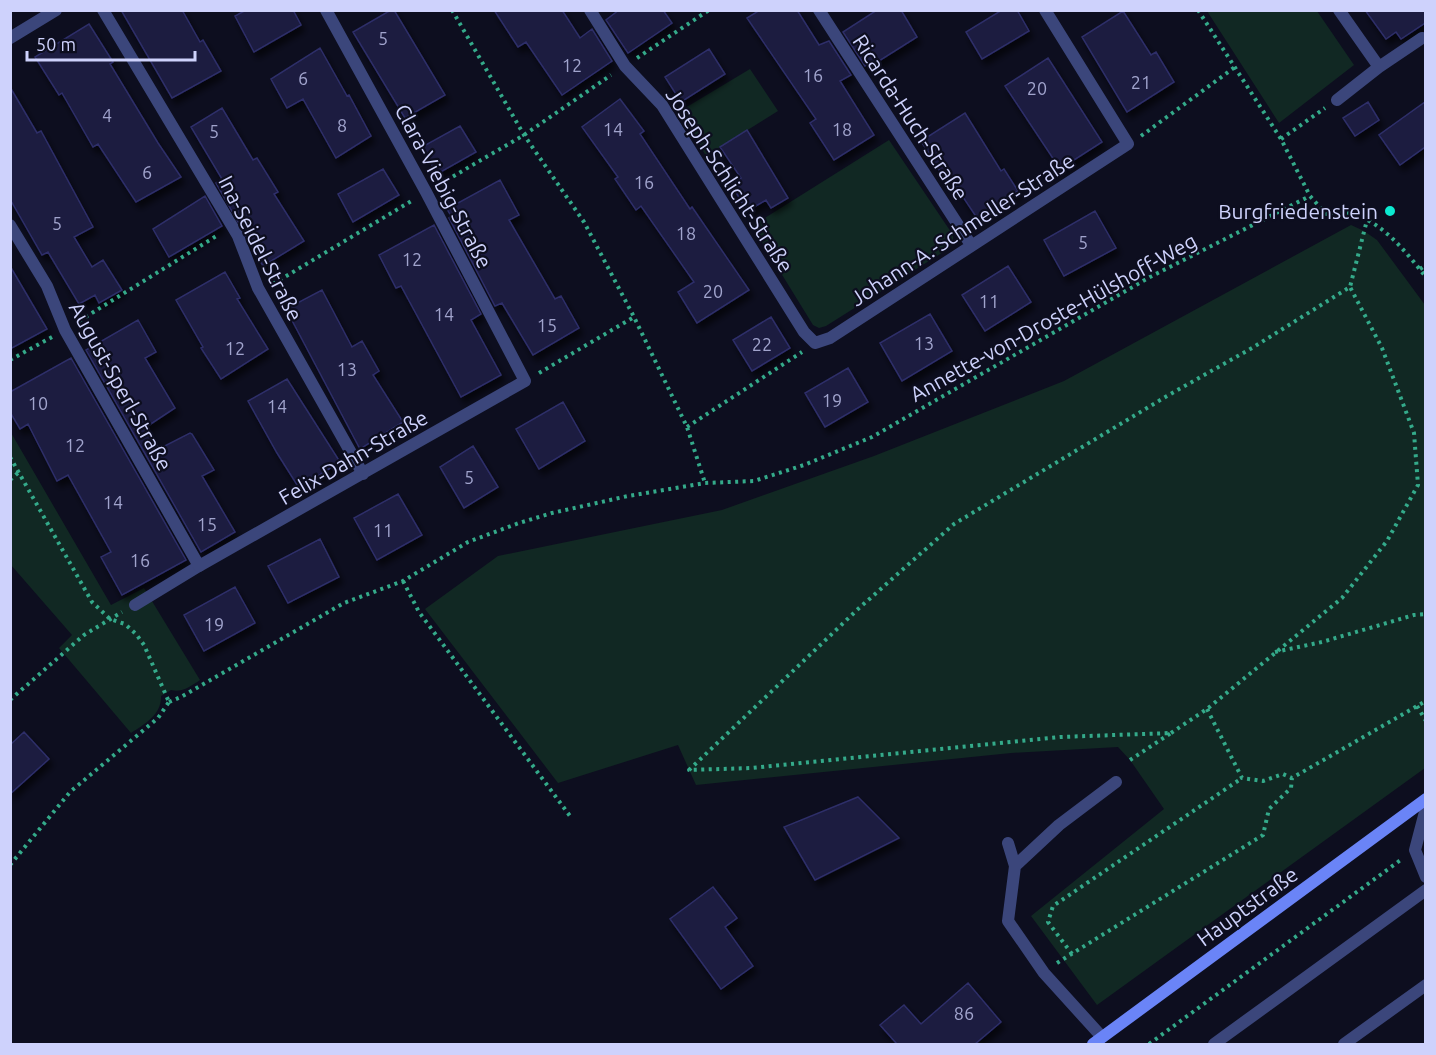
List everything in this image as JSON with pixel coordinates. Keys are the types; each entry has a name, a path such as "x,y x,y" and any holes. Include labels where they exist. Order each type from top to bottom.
{"street":[{"path":"10,38 56,10"},
{"name":"Ina-Seidel-Straße","path":"103,10 233,227 258,288 363,474"},
{"name":"Clara-Viebig-Straße","path":"326,10 426,192 525,381"},
{"name":"Joseph-Schlicht-Straße","path":"590,10 625,66 662,105 798,322 815,343"},
{"name":"Ricarda-Huch-Straße","path":"819,10 971,245"},
{"path":"1045,10 1128,144"},
{"path":"1339,10 1379,67"},
{"path":"1337,100 1379,67 1422,38"},
{"name":"Johann-A.-Schmeller-Straße","path":"815,343 830,338 1128,144"},
{"name":"August-Sperl-Straße","path":"10,225 47,286 64,330 199,566"},
{"name":"Felix-Dahn-Straße","path":"135,604 525,381"},
{"path":"1015,866 1059,825 1116,782"},
{"name":"Hauptstraße","path":"1097,1041 1425,799"},
{"path":"1425,808 1414,850 1425,877"},
{"path":"1008,843 1015,866 1008,921 1044,973 1097,1041"},
{"path":"1214,1044 1425,890"},
{"path":"1344,1044 1425,985"}],"path":[{"path":"452,10 524,135 584,222 634,317 687,427 705,483"},
{"path":"258,288 276,283 524,135 709,10"},
{"path":"1198,10 1281,139 1310,196 1326,214 1348,213 1367,220 1385,231 1425,277"},
{"path":"1128,144 1148,132 1235,67"},
{"path":"1281,139 1337,100"},
{"name":"Annette-von-Droste-Hülshoff-Weg","path":"169,702 344,603 403,581 468,542 519,523 628,496 705,483 754,481 804,465 872,437 1150,277 1310,196"},
{"path":"1130,760 1207,709 1342,598 1387,541 1418,485 1414,433 1382,348 1350,287 1367,220"},
{"path":"10,360 64,330 233,227"},
{"path":"1420,269 1425,265"},
{"path":"1171,733 1060,737 763,767 689,770 857,610 954,524 1167,396 1252,348 1350,287"},
{"path":"525,381 634,317"},
{"path":"687,427 815,343"},
{"path":"10,457 92,603 110,619 124,624 144,645 169,702 158,718 70,792 10,865"},
{"path":"10,480 19,472"},
{"path":"403,581 419,612 570,816"},
{"path":"1274,652 1322,642 1414,615 1425,614"},
{"path":"10,700 84,635 110,619"},
{"path":"1292,778 1425,701"},
{"path":"1417,706 1425,721"},
{"path":"1207,709 1242,778"},
{"path":"1072,954 1048,922 1053,906 1242,778 1263,781 1283,774 1292,778"},
{"path":"1044,973 1263,835 1269,809 1291,788 1292,778"},
{"path":"1149,1044 1414,850"}],"green space":[{"path":"1207,11 1317,11 1354,65 1279,123"},
{"path":"750,69 778,111 706,156 680,111"},
{"path":"889,140 953,235 953,244 826,326 819,328 813,325 752,226"},
{"path":"1351,225 1377,240 1425,305 1425,768 1097,1005 1031,916 1164,809 1130,760 1118,747 1011,753 696,785 678,745 558,783 425,609 498,556 722,510 874,456 1064,381"},
{"path":"10,431 111,605 144,588 200,680 179,691 171,690 161,696 156,713 131,733 59,648 72,635 11,565"}],"building":[{"path":"121,10 182,10 200,42 203,40 221,71 172,98"},
{"path":"246,10 293,10 301,25 254,52 235,16"},
{"path":"394,10 445,95 405,118 353,32"},
{"path":"494,10 562,10 580,38 592,29 612,61 562,95 526,42 518,47"},
{"path":"619,10 663,10 672,23 628,53 606,20"},
{"path":"760,10 797,10 819,45 829,41 851,75 840,81 874,135 834,160 810,123 816,119 747,18"},
{"path":"877,10 901,10 917,37 871,66 869,63 865,66 843,32"},
{"path":"1002,10 1017,10 1029,31 982,59 966,32"},
{"path":"1365,10 1425,10 1425,23 1401,39 1396,32 1386,39"},
{"path":"1123,11 1151,55 1156,52 1174,82 1127,112 1082,37"},
{"path":"89,24 113,62 110,64 181,177 136,202 98,144 93,147 62,93 59,95 35,57"},
{"path":"320,48 371,136 336,158 303,99 287,108 271,79"},
{"path":"709,49 725,74 681,102 665,77"},
{"path":"1048,58 1102,142 1060,169 1005,86"},
{"path":"10,87 37,133 41,131 93,227 74,237 92,267 103,260 122,290 99,303 95,295 79,304 48,252 42,255 10,199"},
{"path":"620,99 644,131 640,134 690,209 692,207 749,290 697,323 678,292 694,282 641,206 636,210 615,179 618,177 582,127"},
{"path":"1368,102 1379,120 1355,136 1343,118"},
{"path":"1425,102 1425,147 1400,165 1379,135"},
{"path":"222,108 253,160 257,158 278,192 274,194 304,241 263,266 216,183 222,179 191,127"},
{"path":"965,113 1001,171 1004,169 1018,191 977,218 945,170 941,173 921,141"},
{"path":"460,126 476,152 437,174 422,147"},
{"path":"747,130 788,198 771,208 766,200 747,211 731,184 741,178 720,147"},
{"path":"383,169 399,195 353,222 338,194"},
{"path":"500,180 519,215 509,220 555,299 561,296 579,328 533,355 502,303 495,306 449,218 451,216 447,209"},
{"path":"205,196 222,226 169,257 153,229"},
{"path":"1095,211 1116,248 1064,276 1044,240"},
{"path":"434,225 481,314 471,320 501,375 461,397 401,286 396,288 379,255"},
{"path":"10,266 47,329 10,349"},
{"path":"1008,266 1031,302 985,331 962,295"},
{"path":"225,272 240,298 237,299 268,349 221,379 201,348 203,347 176,300"},
{"path":"322,290 352,347 362,341 379,371 373,375 403,422 360,449 286,309"},
{"path":"930,314 952,351 902,381 880,343"},
{"path":"771,317 790,348 752,371 733,340"},
{"path":"138,320 156,352 145,358 175,408 146,427 159,449 192,434 214,470 202,476 235,532 201,552 86,350"},
{"path":"71,358 186,560 122,595 101,557 111,552 68,475 57,481 28,424 20,429 10,412 10,392"},
{"path":"848,368 868,402 825,427 805,393"},
{"path":"287,379 340,462 299,488 248,401"},
{"path":"563,402 585,441 539,469 516,429"},
{"path":"473,446 498,487 464,508 440,467"},
{"path":"398,494 422,535 377,560 354,518"},
{"path":"320,539 339,577 288,603 268,566"},
{"path":"235,587 255,623 204,651 184,615"},
{"path":"24,732 49,759 10,794 10,745"},
{"path":"858,797 899,838 815,880 784,827"},
{"path":"713,887 737,918 725,927 753,966 721,989 670,919"},
{"path":"968,983 1001,1022 975,1044 897,1044 880,1025 904,1005 921,1024"}],"place":[{"name":"Burgfriedenstein","path":"1390,211"}]}
